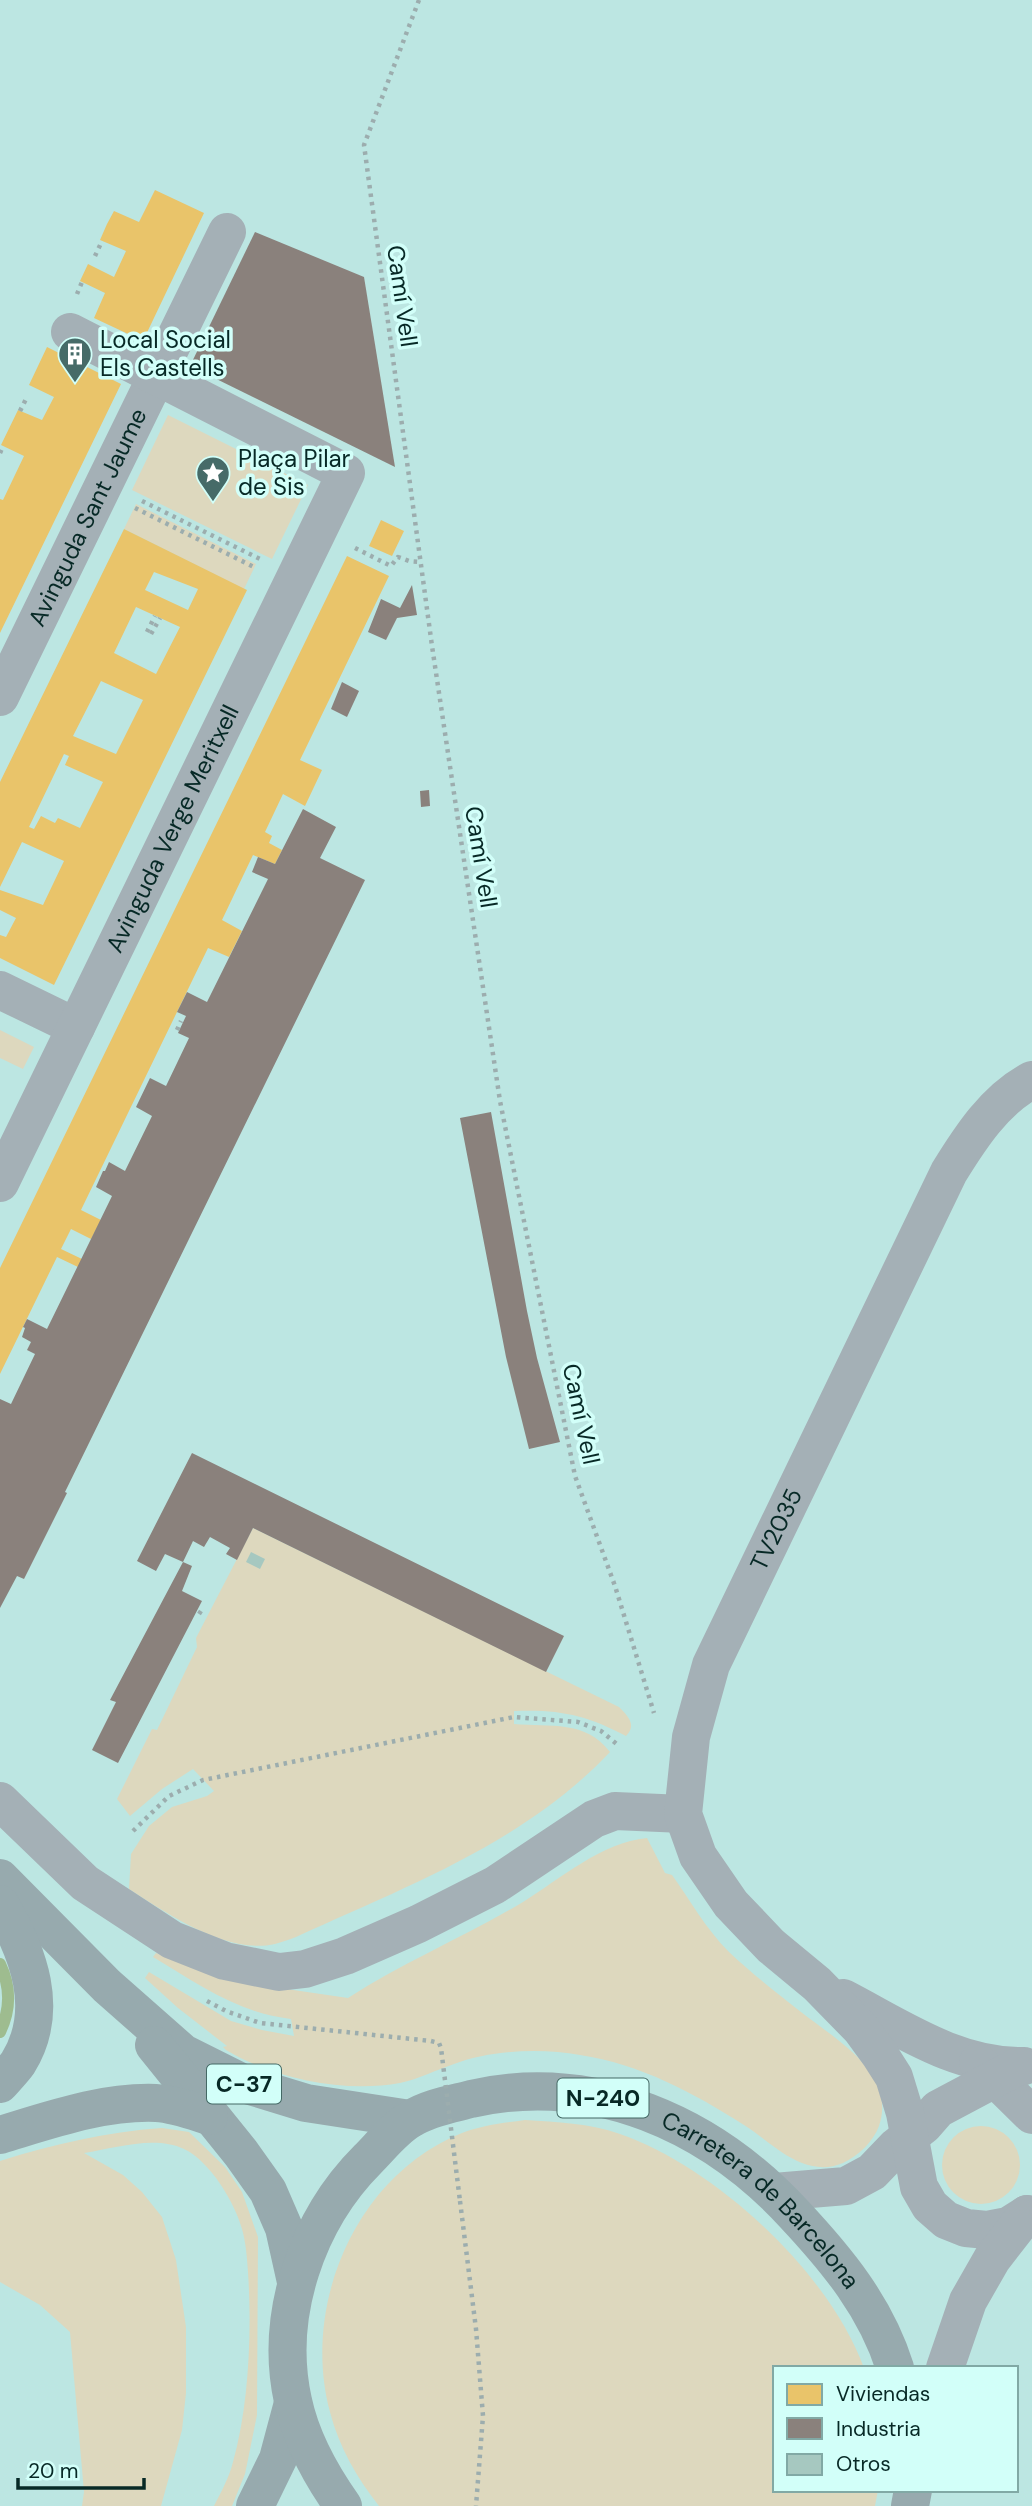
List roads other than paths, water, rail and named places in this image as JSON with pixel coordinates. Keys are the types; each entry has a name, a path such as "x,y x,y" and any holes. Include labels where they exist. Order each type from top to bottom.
{"main road":[{"name":"Carretera de Barcelona","path":"0,1878 107,1986 183,2053 247,2085 306,2103 410,2119"},
{"path":"0,1904 27,1961 36,1995 33,2026 18,2062 0,2084"},
{"name":"Carretera de Barcelona","path":"107,1986 241,2153 268,2191 284,2228 296,2282"},
{"name":"Carretera de Barcelona","path":"342,2506 311,2452 293,2403 288,2369 290,2320 296,2282 318,2226 342,2187 410,2119 432,2110 489,2095 565,2092 597,2096 676,2124 710,2143 774,2192 830,2253 859,2292 887,2342 894,2366"},
{"path":"0,2135 63,2116 118,2106 157,2103 209,2116"},
{"path":"255,2506 278,2459 293,2403"}],"street":[{"path":"70,332 156,378 227,232"},
{"name":"Avinguda Sant Jaume","path":"0,697 156,378 346,473"},
{"name":"Avinguda Verge Meritxell","path":"0,1183 346,473"},
{"path":"0,990 76,1027"},
{"name":"TV2035","path":"817,1984 771,1946 732,1904 698,1856 683,1814 691,1737 711,1665 949,1172 973,1135 1000,1105 1032,1080"},
{"path":"0,1801 86,1883 172,1940 225,1961 279,1972 305,1969 345,1956 418,1924 495,1885 594,1819 615,1811 683,1814"},
{"path":"774,2192 846,2186 916,2143 938,2109 956,2098 977,2092 999,2094 1013,2081 930,2045 817,1984"},
{"path":"817,1984 861,2029 894,2077 916,2143 919,2187 930,2206 946,2220 966,2228 987,2230 1008,2225 1029,2211"},
{"path":"946,2366 968,2301 992,2259 1029,2211"}],"waterway":[{"path":"0,1964 8,1998 0,2032"}],"place":[{"name":"Local Social Els Castells","path":"75,384"},
{"name":"Plaça Pilar de Sis","path":"213,503"}]}
